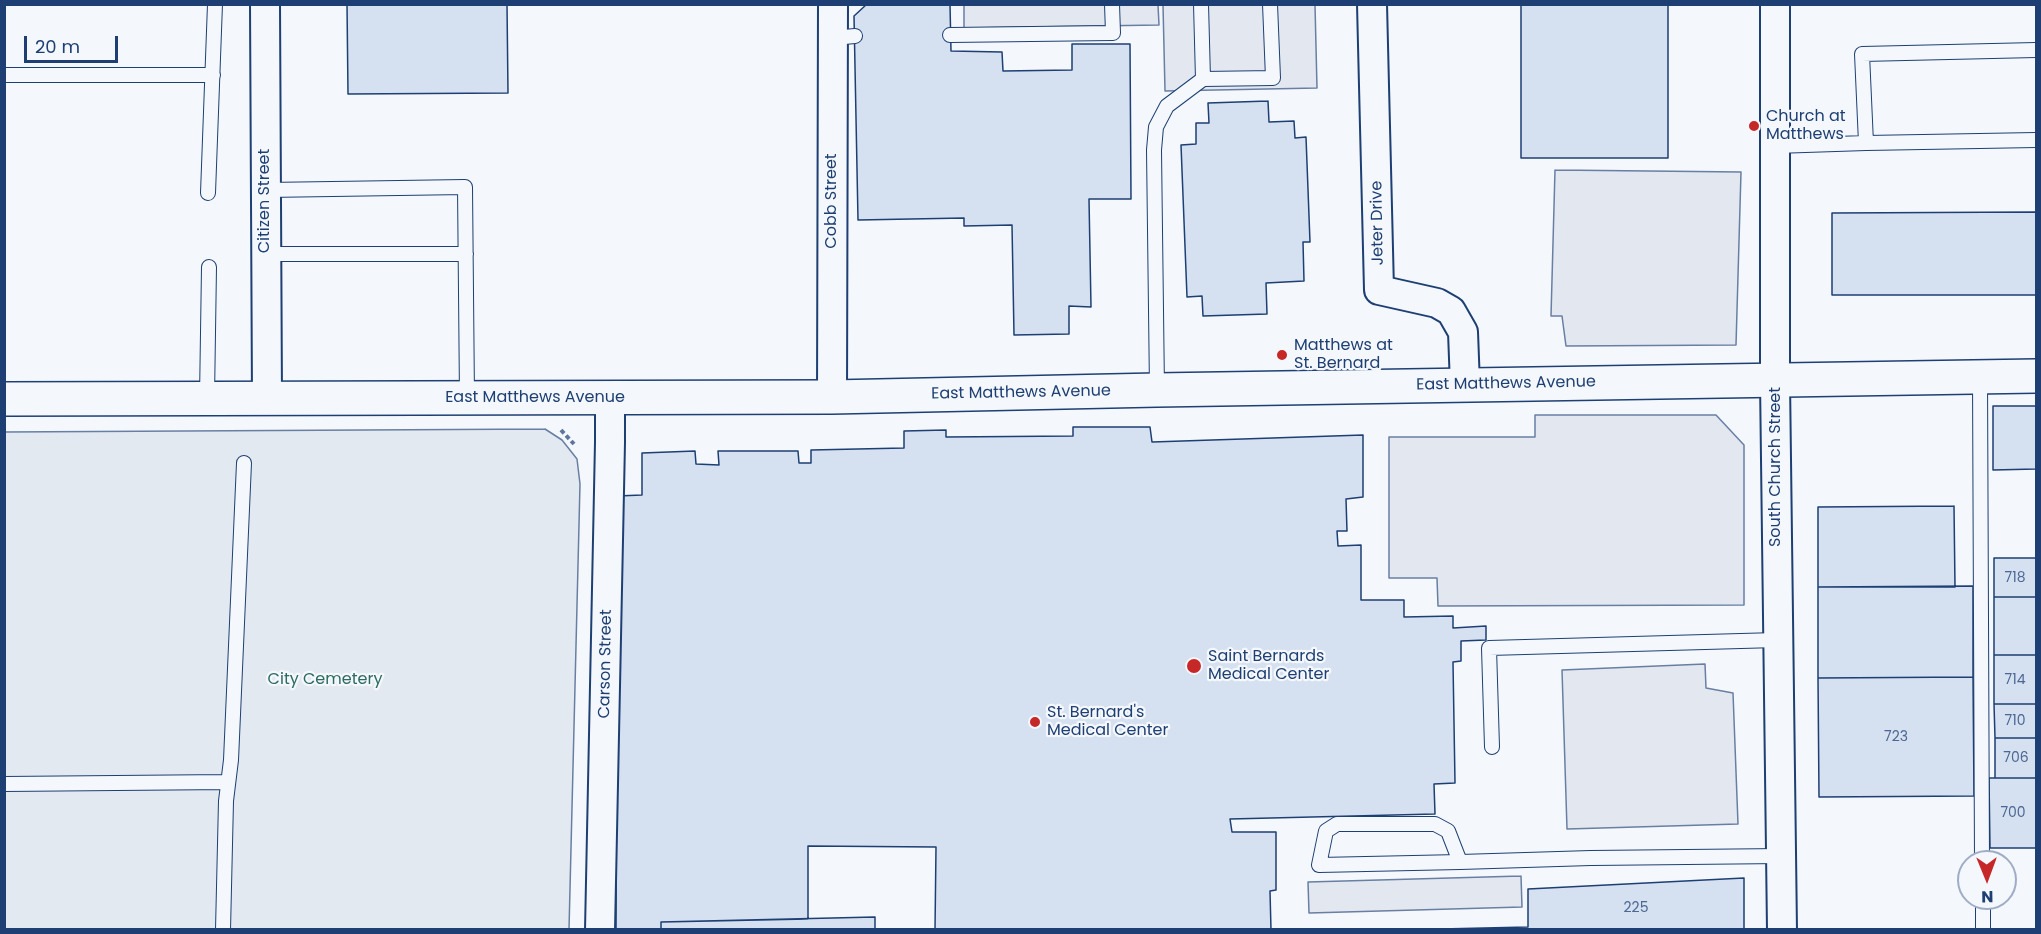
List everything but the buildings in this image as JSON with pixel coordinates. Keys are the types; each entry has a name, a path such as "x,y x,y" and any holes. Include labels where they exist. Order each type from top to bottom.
{"street":[{"name":"Citizen Street","path":"265,4 267,398"},
{"name":"Cobb Street","path":"832,397 844,37 833,4"},
{"name":"Jeter Drive","path":"1372,4 1379,290 1437,303 1451,311 1462,332 1465,385"},
{"name":"South Church Street","path":"1775,4 1775,381 1782,930"},
{"name":"East Matthews Avenue","path":"4,399 832,397 2037,376"},
{"name":"Carson Street","path":"600,930 610,398"}],"lane":[{"path":"208,193 215,4"},
{"path":"950,35 1113,33 1112,4"},
{"path":"1201,4 1203,79"},
{"path":"1157,390 1154,150 1156,127 1167,106 1203,79 1273,78 1270,4"},
{"path":"1866,143 1862,54 2037,50"},
{"path":"4,75 213,75"},
{"path":"1775,146 2037,140"},
{"path":"266,190 465,187 467,399"},
{"path":"266,254 466,254"},
{"path":"207,398 209,267"},
{"path":"1980,377 1982,850"},
{"path":"223,930 244,463"},
{"path":"1492,747 1490,648 1777,640"},
{"path":"4,784 228,782"},
{"path":"1460,862 1448,831 1435,824 1337,824 1326,831 1319,865 1782,856"},
{"path":"1983,910 1983,930"}],"green space":[{"name":"City Cemetery","path":"545,429 562,440 577,459 580,484 569,929 5,929 4,432"}],"shaded area":[{"path":"964,5 1158,5 1159,25 964,28"},
{"path":"1163,5 1315,5 1317,88 1165,91"},
{"path":"1555,170 1741,172 1736,345 1566,346 1562,316 1551,316"},
{"path":"1535,415 1716,415 1744,445 1744,605 1438,606 1437,578 1389,578 1389,437 1535,437"},
{"path":"1705,664 1706,688 1733,693 1738,824 1567,829 1562,670"},
{"path":"1521,876 1522,907 1309,913 1308,882"}],"place":[{"name":"Church at Matthews","path":"1754,126"},
{"name":"Matthews at St. Bernard","path":"1282,355"},
{"name":"Saint Bernards Medical Center","path":"1194,666"},
{"name":"St. Bernard's Medical Center","path":"1035,722"}]}
